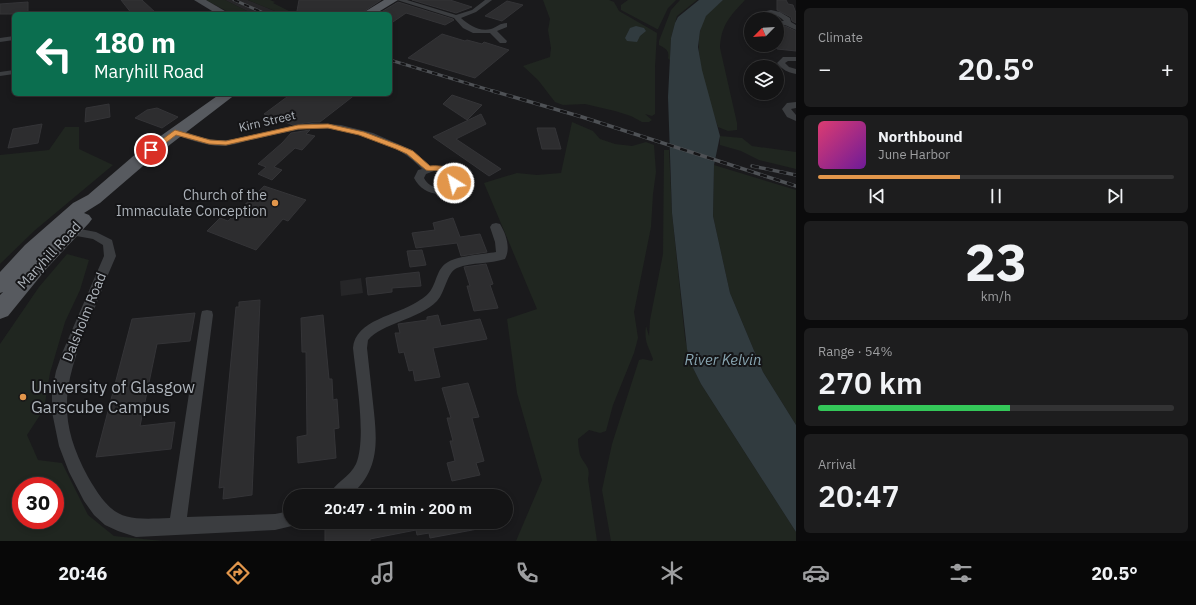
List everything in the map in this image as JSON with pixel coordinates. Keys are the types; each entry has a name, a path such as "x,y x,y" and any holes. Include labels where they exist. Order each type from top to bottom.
{"main road":[{"path":"370,12 388,1"},
{"name":"Maryhill Road","path":"0,285 18,265 63,229 94,209 94,199 128,169 175,132 226,96"},
{"name":"Maryhill Road","path":"0,310 40,263 63,229"}],"street":[{"path":"199,0 221,12"},
{"path":"400,0 456,17 471,29 481,32 492,31 504,25"},
{"path":"456,17 474,11 489,0"},
{"path":"784,17 788,19 786,23 796,28"},
{"path":"492,31 503,41"},
{"path":"0,40 12,38"},
{"path":"796,60 786,59 781,63 786,69 796,72"},
{"path":"0,74 12,72"},
{"path":"796,105 790,105 786,109 790,115 796,118"},
{"name":"Kirn Street","path":"175,132 209,142 226,143 298,127 328,126 362,133 388,143 410,153 428,169"},
{"path":"345,489 361,471 367,455 369,439 360,348 361,340 366,333 374,328 415,310 433,298 439,289 443,273 447,267 453,264 501,256 503,247 496,227"},
{"name":"Dalsholm Road","path":"63,229 96,236 108,243 110,256 64,365 59,401 62,431 75,470 91,498 105,515 115,523 136,528 178,527"},
{"path":"207,315 178,527 283,520"}],"shaded area":[{"path":"206,0 225,0 249,12 228,12"},
{"path":"225,0 248,0 277,12 249,12"},
{"path":"248,0 270,0 291,12 277,12"},
{"path":"543,0 609,0 614,2 619,11 657,33 655,114 652,116 645,114 652,120 649,122 642,122 631,116 585,104 563,105 555,102 538,80 523,66 550,57 551,48 548,30 550,19"},
{"path":"628,0 676,0 668,8 657,29 621,10 621,5"},
{"path":"680,0 697,0 677,16 671,38 670,60 668,58 668,52 659,45 659,41 671,10"},
{"path":"723,0 745,0 727,21 721,40 720,48 737,123 737,130 728,131 718,127 705,87 699,57 701,29 705,17"},
{"path":"572,122 593,131 600,139 615,144 632,146 646,142 654,145 656,172 651,227 634,312 638,338 634,353 613,405 606,431 600,433 589,430 578,439 580,455 589,471 588,479 597,541 516,541 542,480 517,393 507,319 537,309 484,183 517,173 537,175 561,173"},
{"path":"65,127 79,127 79,149 113,165 34,231 0,264 0,155 49,150"},
{"path":"720,136 742,138 752,146 796,152 796,169 759,160 741,151 720,145"},
{"path":"664,150 669,150 672,213 685,338 690,362 701,384 796,532 796,541 611,541 602,490 612,444 639,360 643,359 652,361 653,359 647,343 646,326 649,336 650,320 663,254"},
{"path":"714,165 796,190 796,425 763,372 730,293 713,216"},
{"name":"University of Glasgow Garscube Campus","path":"67,254 89,260 80,290 65,322 50,373 44,409 27,435 38,460 62,463 88,515 114,536 163,541 0,541 0,344 39,287"},
{"path":"361,278 363,293 341,296 340,281"}],"water":[{"name":"River Kelvin","path":"699,0 723,0 706,16 700,31 698,47 702,70 720,136 714,165 713,216 730,293 763,372 796,425 796,532 701,384 690,362 687,349 672,213 668,97 671,38 675,23 678,17"},
{"path":"636,26 644,28 646,31 640,36 637,42 627,41 625,38 630,28"}],"building":[{"path":"121,0 142,0 155,12 130,12"},
{"path":"299,0 381,0 363,12 297,11"},
{"path":"412,0 450,0 472,7 456,13"},
{"path":"777,0 786,0 788,4 793,5 796,13 796,23 792,21 791,17 784,14 784,12 777,10"},
{"path":"507,1 523,5 502,21 485,16"},
{"path":"28,2 28,12 0,14 0,4"},
{"path":"398,2 454,20 445,25 406,13 392,23 392,12 381,12"},
{"path":"784,26 796,31 796,51 784,50"},
{"path":"442,34 465,41 467,40 482,44 484,42 509,50 475,78 408,58"},
{"path":"452,95 482,105 467,120 443,104"},
{"path":"288,96 353,96 320,122 293,125 264,114"},
{"path":"109,104 110,117 85,122 86,108"},
{"path":"157,108 178,117 162,128 135,118 147,110"},
{"path":"481,114 486,124 456,139 501,169 489,176 433,137"},
{"path":"42,124 38,143 8,148 13,129"},
{"path":"537,128 555,128 561,149 542,149"},
{"path":"310,130 306,134 315,136 302,150 295,148 274,167 282,170 272,180 258,174 266,167 258,164 291,133"},
{"path":"264,186 306,200 288,221 283,219 256,250 207,231 220,218 228,221"},
{"path":"453,218 460,237 480,234 487,252 461,256 457,243 416,248 412,233 435,230 433,223"},
{"path":"422,250 426,265 410,267 407,251"},
{"path":"486,264 493,284 490,285 498,308 474,311 467,286 470,286 464,267"},
{"path":"419,272 421,286 392,288 392,292 368,295 366,278"},
{"path":"260,300 252,495 223,499 224,487 219,488 236,307 239,307 239,302"},
{"path":"195,313 190,341 157,344 140,426 175,422 171,449 96,457 132,319"},
{"path":"323,315 329,379 332,379 333,400 337,399 339,428 334,429 336,458 298,463 297,437 307,435 306,352 302,352 301,318"},
{"path":"438,315 441,326 480,319 487,339 433,348 440,377 415,381 413,370 409,371 404,352 399,353 395,333 400,333 398,324 427,320 427,317"},
{"path":"468,383 479,417 472,418 484,461 476,463 480,475 452,481 447,463 455,461 450,441 453,441 447,418 451,418 442,388"},
{"path":"325,529 478,529 430,538 429,533 417,535 416,530 370,539 370,541 325,541"}],"railway":[{"path":"234,0 261,12"},
{"path":"392,61 496,92"},
{"path":"493,91 582,117 796,186"},
{"path":"752,166 796,175"}],"place":[{"name":"Church of the Immaculate Conception","path":"275,203"},
{"name":"University of Glasgow Garscube Campus","path":"23,397"}],"route":[{"path":"151,150 175,132 209,142 226,143 298,127 318,125 328,126 362,133 388,143 410,153 428,169 440,168 448,170 454,176 454,183"}]}
